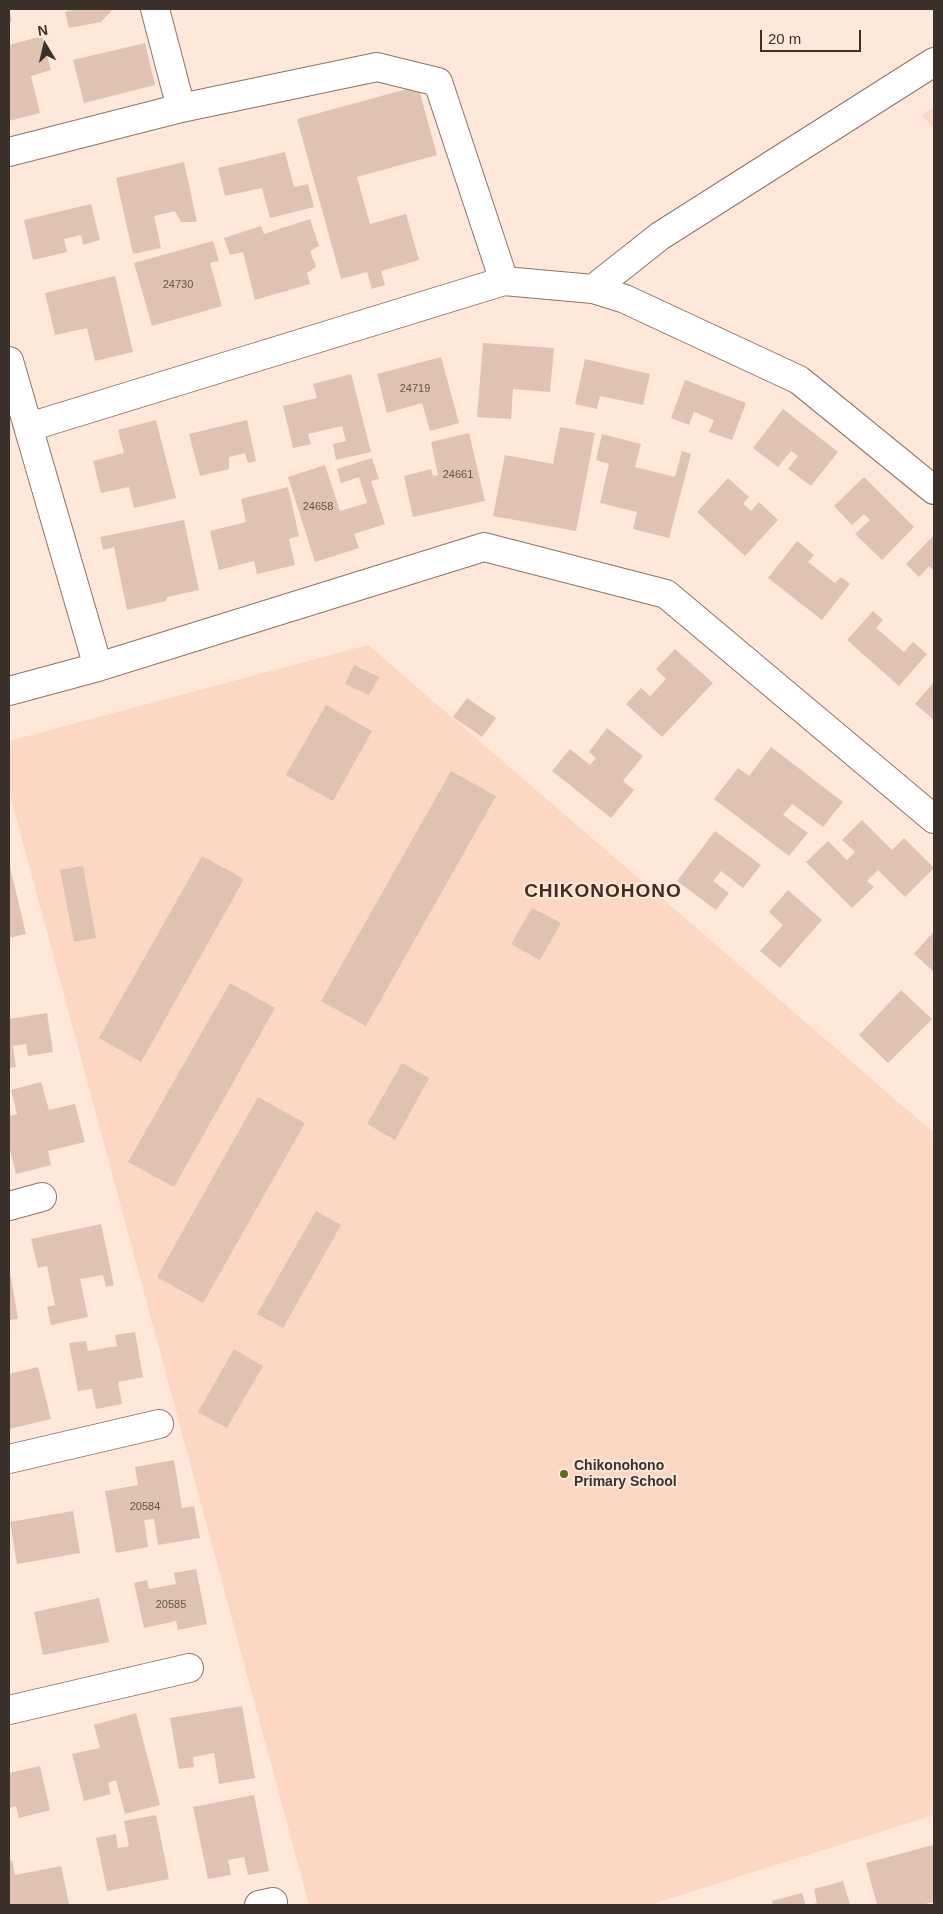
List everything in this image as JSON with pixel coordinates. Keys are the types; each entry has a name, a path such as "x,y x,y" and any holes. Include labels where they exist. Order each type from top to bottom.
{"street":[{"path":"154,9 181,108"},
{"path":"593,290 660,236 934,62"},
{"path":"9,152 181,108 377,67 438,82 504,281"},
{"path":"29,427 504,281 593,290 625,299 799,380 934,490"},
{"path":"9,361 98,668"},
{"path":"9,691 98,668 484,547 666,594 934,818"},
{"path":"9,1206 42,1197"},
{"path":"9,1458 158,1424"},
{"path":"9,1710 189,1668"}],"shaded area":[{"path":"934,107 934,129 922,115"},
{"name":"Chikonohono Primary School","path":"368,645 934,1133 934,1815 649,1905 309,1905 9,791 9,741"}],"building":[{"path":"9,9 12,21 9,22"},
{"path":"79,9 113,9 101,22 69,28 65,12"},
{"path":"42,36 51,70 31,76 40,113 9,121 9,45"},
{"path":"145,43 155,85 84,103 73,60"},
{"path":"418,86 437,155 357,177 370,224 406,214 419,260 381,271 385,285 372,289 367,272 341,279 297,119"},
{"path":"285,152 294,187 308,184 314,207 270,218 262,188 225,196 218,168"},
{"path":"184,162 197,222 181,222 175,211 154,216 161,248 133,254 116,178"},
{"path":"91,204 100,240 83,245 81,235 64,239 67,252 33,260 24,220"},
{"path":"310,219 319,246 310,251 316,267 307,273 310,284 255,300 243,252 230,255 224,238 261,226 264,234"},
{"path":"213,241 219,261 210,263 222,306 152,326 134,263"},
{"path":"115,276 133,352 95,361 87,328 55,335 45,293"},
{"path":"483,343 554,348 550,392 513,389 511,419 477,417"},
{"path":"441,357 459,423 430,431 422,403 387,413 377,374"},
{"path":"585,359 650,374 643,405 600,396 597,409 575,404"},
{"path":"351,374 371,452 336,460 333,444 346,441 342,426 308,434 311,444 293,448 283,406 317,398 313,384"},
{"path":"685,380 746,403 732,440 709,432 714,420 694,412 689,425 671,418"},
{"path":"783,409 838,452 811,486 788,469 798,456 791,451 778,467 753,448"},
{"path":"156,420 176,498 134,508 129,487 101,493 93,461 124,453 118,430"},
{"path":"247,420 256,461 248,463 245,453 229,457 229,469 200,476 189,434"},
{"path":"560,427 595,433 576,531 493,516 505,455 553,464"},
{"path":"469,433 485,501 413,517 404,476 431,469 433,476 438,475 431,442"},
{"path":"602,434 641,444 635,467 675,477 682,451 691,454 669,538 633,529 637,512 600,503 609,464 596,460"},
{"path":"372,458 379,479 371,481 385,524 354,534 359,548 315,562 288,477 325,465 340,511 367,503 359,477 341,483 337,469"},
{"path":"864,477 914,527 882,560 855,534 870,520 864,514 852,525 834,506"},
{"path":"728,478 749,497 743,504 751,511 759,502 778,520 745,556 697,512"},
{"path":"288,487 299,536 289,539 295,565 257,574 254,561 219,570 210,531 246,522 241,499"},
{"path":"184,520 199,590 167,597 166,601 127,610 114,547 103,550 100,537"},
{"path":"933,536 934,571 929,566 919,577 906,564"},
{"path":"797,541 814,555 808,562 835,583 841,577 850,584 822,620 768,578"},
{"path":"873,611 883,620 876,628 904,652 913,642 927,654 899,686 847,640"},
{"path":"675,649 713,683 662,737 626,704 641,688 650,696 666,679 656,669"},
{"path":"354,665 379,677 369,695 345,684"},
{"path":"934,682 934,720 915,704"},
{"path":"467,698 496,718 482,737 453,717"},
{"path":"326,705 372,731 333,801 286,775"},
{"path":"607,728 643,756 623,781 634,790 611,818 552,771 570,749 590,765 596,758 589,752"},
{"path":"771,747 843,802 823,827 792,804 783,815 808,833 789,856 714,799 738,768 749,776"},
{"path":"451,771 496,796 366,1026 321,1001"},
{"path":"862,820 892,850 904,838 934,868 905,897 878,870 867,881 874,887 852,908 806,862 828,841 847,860 855,852 842,840"},
{"path":"715,831 761,865 743,888 721,871 713,881 729,893 716,910 677,881"},
{"path":"202,856 244,879 141,1062 99,1038"},
{"path":"9,863 26,934 9,938"},
{"path":"83,866 96,938 74,942 60,870"},
{"path":"788,890 822,920 780,968 760,951 783,925 769,912"},
{"path":"532,908 561,923 540,960 511,944"},
{"path":"934,931 934,972 914,954"},
{"path":"230,983 275,1008 174,1187 128,1162"},
{"path":"901,990 932,1019 888,1063 859,1035"},
{"path":"47,1013 53,1052 28,1056 26,1044 13,1046 16,1067 9,1068 9,1019"},
{"path":"402,1063 429,1078 395,1140 367,1124"},
{"path":"41,1082 49,1110 75,1104 85,1142 48,1151 51,1165 16,1174 9,1146 9,1116 17,1114 11,1090"},
{"path":"258,1097 305,1123 203,1303 157,1277"},
{"path":"316,1211 341,1225 283,1328 257,1314"},
{"path":"101,1224 114,1285 106,1287 103,1275 80,1279 88,1317 51,1325 47,1307 55,1305 47,1266 38,1268 31,1239"},
{"path":"9,1277 11,1277 18,1319 9,1320"},
{"path":"135,1332 143,1377 118,1382 122,1404 96,1409 92,1389 78,1391 69,1343 86,1341 88,1351 117,1346 115,1335"},
{"path":"234,1349 263,1366 227,1428 198,1412"},
{"path":"38,1367 51,1419 9,1429 9,1374"},
{"path":"174,1460 182,1508 194,1506 200,1538 158,1545 154,1519 144,1520 148,1547 116,1553 105,1491 138,1485 135,1467"},
{"path":"73,1511 80,1553 17,1564 10,1522"},
{"path":"196,1569 207,1624 178,1630 176,1621 144,1628 134,1583 147,1580 149,1589 176,1584 174,1573"},
{"path":"99,1598 109,1642 43,1655 34,1612"},
{"path":"242,1706 255,1778 219,1784 214,1753 193,1757 194,1767 179,1769 170,1718"},
{"path":"136,1713 160,1805 125,1814 116,1780 108,1783 111,1794 84,1801 72,1754 100,1748 94,1725"},
{"path":"40,1766 50,1810 19,1818 16,1806 9,1808 9,1773"},
{"path":"254,1795 269,1871 248,1875 244,1857 228,1860 231,1875 208,1879 193,1807"},
{"path":"156,1815 169,1879 107,1891 96,1838 116,1834 118,1848 129,1846 124,1821"},
{"path":"933,1845 934,1902 921,1905 877,1905 866,1863"},
{"path":"12,1860 15,1875 61,1866 69,1904 9,1905 9,1861"},
{"path":"843,1881 850,1905 810,1905 817,1903 814,1889"},
{"path":"802,1893 806,1905 773,1905 772,1901"}],"place":[{"name":"Chikonohono Primary School","path":"564,1474"}],"district":[{"name":"CHIKONOHONO","path":"603,892"}]}
